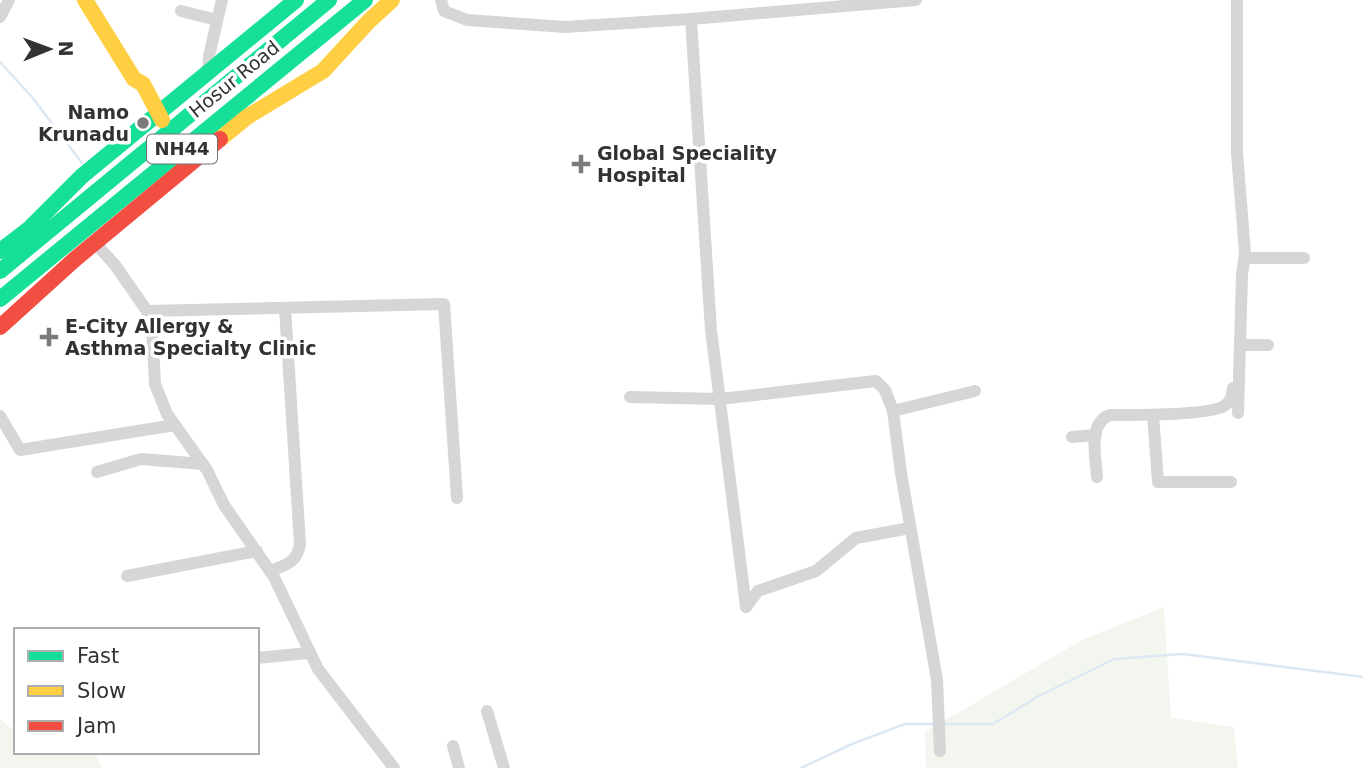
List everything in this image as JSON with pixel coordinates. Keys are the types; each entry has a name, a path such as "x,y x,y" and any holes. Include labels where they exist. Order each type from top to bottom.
{"main road":[{"path":"85,0 134,79 143,84"},
{"path":"97,0 143,74 143,84 168,131"},
{"path":"0,251 30,228 82,176 296,0"},
{"name":"Hosur Road","path":"0,271 330,0"},
{"name":"Hosur Road","path":"0,299 365,0"},
{"path":"0,327 95,243 247,117 323,71 392,0"}],"street":[{"path":"0,17 9,0"},
{"path":"208,72 222,0"},
{"path":"441,0 444,12 454,17 512,25 565,27 916,0"},
{"path":"1237,0 1237,153 1244,260 1238,413"},
{"path":"181,11 217,20"},
{"path":"691,19 711,330 746,607 758,591 816,571 856,538 911,528"},
{"path":"95,243 115,265 147,311 152,327 155,384 167,414 216,486 224,505 270,570 317,669 394,768"},
{"path":"1097,477 1096,435 1098,422 1102,418 1110,415 1217,410 1226,406 1233,392 1236,270 1244,260 1304,258"},
{"path":"147,311 444,304 457,498"},
{"path":"270,570 291,563 299,555 300,544 285,308"},
{"path":"1240,345 1268,345"},
{"path":"630,397 720,399 876,381 885,390 892,411 937,680 940,751"},
{"path":"892,411 975,391"},
{"path":"1153,415 1158,482 1231,482"},
{"path":"0,416 19,450 175,425"},
{"path":"1072,437 1096,435"},
{"path":"97,472 141,459 202,464"},
{"path":"127,576 257,551"},
{"path":"259,658 309,653"},
{"path":"487,711 504,768"},
{"path":"453,746 459,768"}],"shaded area":[{"path":"1164,607 1171,718 1234,727 1238,768 926,768 925,732 1082,640"},
{"path":"0,719 14,728 14,754 95,754 102,768 0,768"}],"waterway":[{"path":"0,62 32,97 82,163"},
{"path":"944,724 993,724 1037,697 1114,659 1183,654 1363,677"},
{"path":"801,768 852,744 905,724 933,724"}],"traffic: fast":[{"path":"0,251 30,228 82,176 296,0"},
{"path":"0,271 329,0"},
{"path":"0,299 365,0"}],"traffic: slow":[{"path":"85,0 134,79 143,84 162,120"},
{"path":"220,139 247,117 323,71 392,0"}],"traffic: jam":[{"path":"0,327 74,260 220,139"}],"place":[{"name":"Namo Krunadu","path":"143,123"},
{"name":"Global Speciality Hospital","path":"581,164"},
{"name":"E-City Allergy & Asthma Specialty Clinic","path":"49,337"}]}
